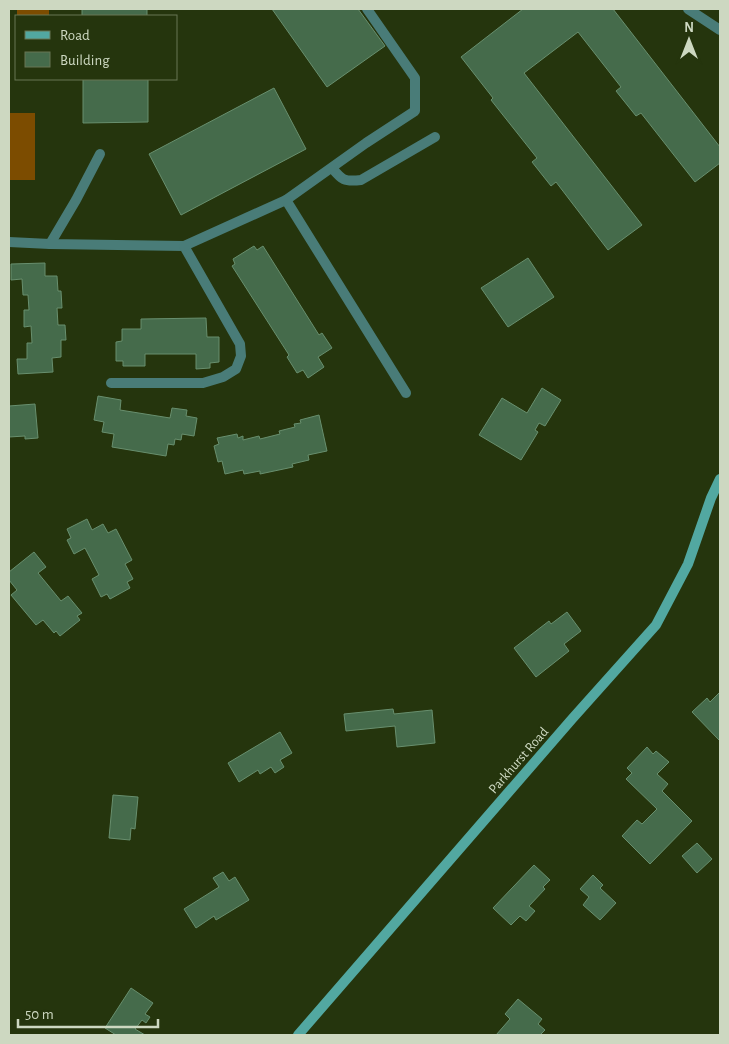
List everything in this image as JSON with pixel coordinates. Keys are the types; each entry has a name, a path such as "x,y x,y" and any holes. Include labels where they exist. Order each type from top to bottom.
{"street":[{"path":"9,242 184,246 286,200 414,111 415,78 367,9"},
{"path":"688,9 720,30"},
{"path":"332,168 340,178 348,182 361,180 435,136"},
{"path":"50,244 100,154"},
{"path":"286,200 406,393"},
{"path":"111,383 203,383 223,377 236,369 241,356 240,344 184,246"},
{"name":"Parkhurst Road","path":"298,1035 572,719 656,626 688,564 716,497 720,478"}],"shaded area":[{"path":"17,9 49,9 49,15 17,15"},
{"path":"9,113 35,113 35,180 9,180"}],"building":[{"path":"82,9 147,9 147,15 82,15"},
{"path":"272,9 358,9 385,46 327,87"},
{"path":"523,9 613,9 720,147 720,163 695,182 641,113 636,116 616,91 621,87 578,32 524,73 642,225 608,250 556,182 551,186 532,162 537,158 491,100 493,98 461,57"},
{"path":"83,80 148,80 148,122 83,123"},
{"path":"274,88 306,149 181,215 149,154"},
{"path":"254,246 257,250 263,246 319,335 322,333 332,348 318,357 324,367 308,378 303,370 297,373 287,357 289,355 232,266 235,264 233,259"},
{"path":"528,258 554,297 508,327 481,288"},
{"path":"45,263 45,276 57,276 58,291 61,291 62,308 57,308 58,325 65,325 66,340 61,340 61,357 52,358 53,372 18,374 17,359 27,359 27,343 32,343 31,326 24,327 24,310 29,310 28,295 23,295 22,279 11,280 11,264"},
{"path":"206,318 207,337 219,337 219,362 210,363 210,368 196,369 196,354 145,354 145,366 123,366 123,361 116,361 116,342 122,341 122,329 141,329 141,319"},
{"path":"542,388 561,400 545,426 539,423 535,430 538,432 521,460 479,435 502,398 527,413"},
{"path":"98,396 121,400 120,410 170,418 172,408 187,410 186,416 197,418 194,436 182,434 181,440 175,439 174,445 168,444 166,456 112,447 114,434 102,432 104,422 94,420"},
{"path":"35,404 38,438 25,439 25,436 9,437 9,406"},
{"path":"319,415 327,451 308,455 309,460 292,464 293,467 260,474 260,471 244,474 243,470 225,474 222,461 218,462 214,446 219,444 217,438 237,434 238,438 243,436 243,440 259,436 260,439 280,434 279,431 295,427 294,424 301,423 300,420"},
{"path":"87,519 92,530 103,524 108,533 116,529 132,560 125,564 133,579 127,582 130,588 110,599 107,594 101,597 92,579 99,575 85,548 74,554 67,540 71,538 67,529"},
{"path":"34,552 46,567 38,573 61,601 68,596 82,613 77,616 80,620 60,636 56,631 54,633 43,620 36,625 11,595 17,590 9,580 9,572"},
{"path":"567,612 581,631 564,644 569,651 536,677 514,648 549,621 551,624"},
{"path":"720,692 719,740 692,712 707,698 710,702"},
{"path":"393,709 394,714 432,710 435,743 397,747 395,726 346,731 344,714"},
{"path":"280,732 292,753 280,760 284,767 275,773 271,767 260,774 258,770 239,782 228,763"},
{"path":"647,747 653,754 656,751 669,762 657,774 668,784 662,791 692,821 650,864 622,836 637,820 642,824 657,809 626,779 632,773 627,768"},
{"path":"113,795 138,797 135,829 131,828 130,840 109,838"},
{"path":"697,843 712,859 697,873 682,856"},
{"path":"534,865 550,880 543,887 545,889 529,906 535,911 526,921 520,916 511,925 493,908"},
{"path":"223,872 229,881 235,877 249,900 216,920 214,916 196,928 184,909 219,887 213,878"},
{"path":"593,875 603,885 600,888 616,903 600,920 583,905 589,897 580,889"},
{"path":"131,988 153,1003 145,1014 150,1017 146,1023 142,1020 135,1029 145,1035 116,1035 105,1028"},
{"path":"518,999 542,1019 538,1024 545,1030 540,1035 496,1035 510,1019 505,1014"}]}
